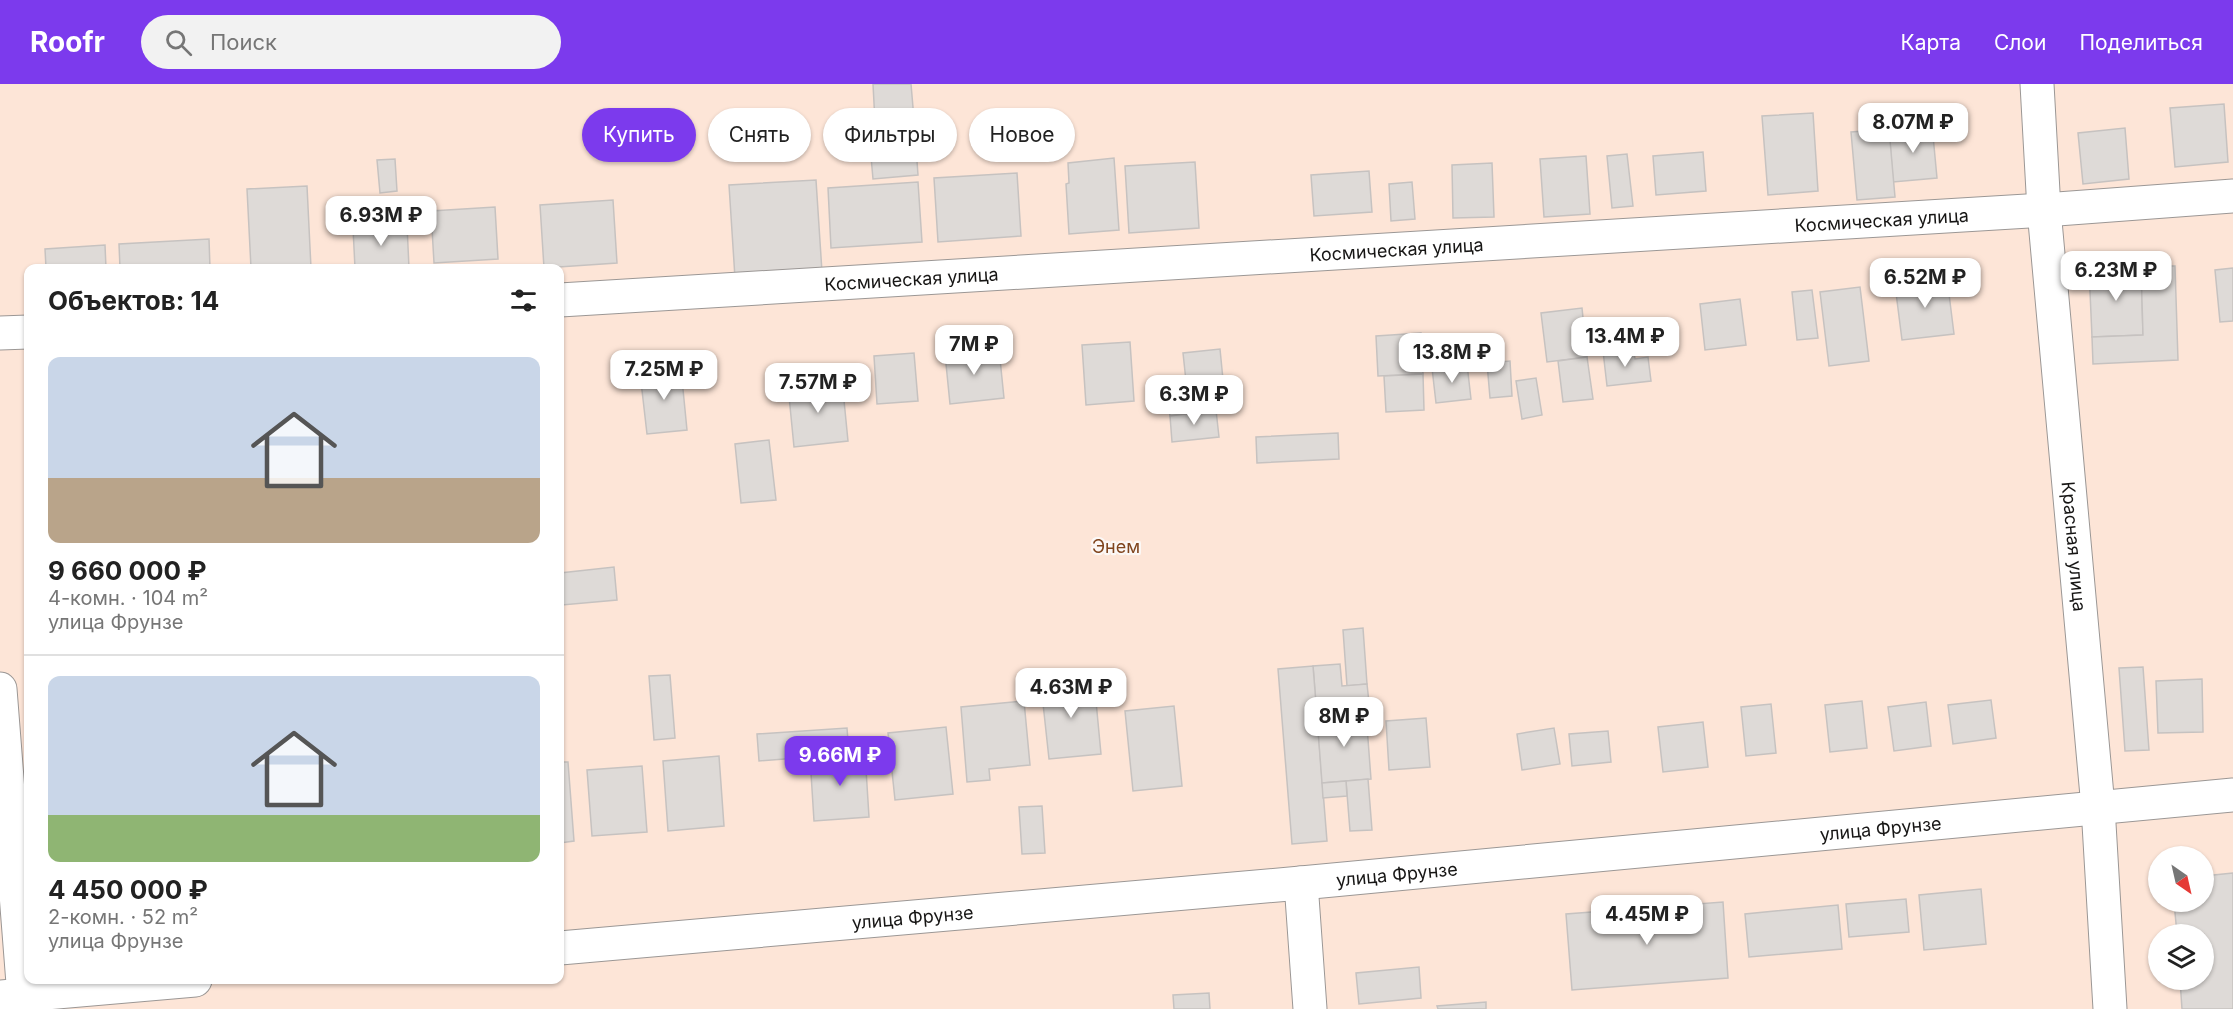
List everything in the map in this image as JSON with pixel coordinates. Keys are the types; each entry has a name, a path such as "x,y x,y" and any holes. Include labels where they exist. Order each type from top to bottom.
{"street":[{"name":"Красная улица","path":"2037,84 2044,210 2098,807 2110,1009"},
{"name":"Космическая улица","path":"564,300 2044,210 2233,196"},
{"path":"0,333 24,332"},
{"path":"0,689 16,1000 159,984"},
{"name":"улица Фрунзе","path":"564,948 1301,883 2233,795"},
{"path":"1301,883 1310,1009"}],"green space":[{"name":"Энем","path":"0,84 2233,84 2233,1009 0,1009"}],"building":[{"path":"873,84 911,84 913,108 874,108"},
{"path":"2224,104 2228,162 2175,167 2170,108"},
{"path":"1813,113 1818,191 1768,195 1762,116"},
{"path":"1932,125 1937,178 1893,182 1889,129"},
{"path":"2125,128 2129,179 2083,184 2078,133"},
{"path":"1889,129 1895,197 1857,200 1851,132"},
{"path":"1703,152 1706,191 1656,195 1653,156"},
{"path":"1627,154 1633,206 1612,208 1607,156"},
{"path":"1586,156 1590,214 1544,217 1540,159"},
{"path":"1114,158 1119,230 1069,234 1066,184 1069,183 1068,163"},
{"path":"395,159 397,191 380,193 377,160"},
{"path":"871,162 917,162 918,175 873,179"},
{"path":"1195,162 1199,228 1129,233 1125,166"},
{"path":"1492,163 1494,217 1453,218 1452,165"},
{"path":"1369,171 1372,212 1314,216 1311,175"},
{"path":"1017,173 1021,236 938,242 934,178"},
{"path":"816,180 822,272 735,278 729,185"},
{"path":"918,182 922,242 831,248 828,188"},
{"path":"1412,182 1415,219 1391,221 1389,184"},
{"path":"307,186 311,264 251,264 247,189"},
{"path":"382,200 384,220 352,222 351,202"},
{"path":"613,200 617,263 564,267 564,264 544,264 540,205"},
{"path":"495,207 498,259 434,263 431,211"},
{"path":"407,225 409,264 355,264 353,228"},
{"path":"209,239 210,264 120,264 119,244"},
{"path":"105,245 106,264 46,264 45,249"},
{"path":"2141,266 2143,335 2092,337 2089,269"},
{"path":"2141,266 2175,266 2178,360 2093,364 2092,337 2143,335"},
{"path":"2233,268 2233,321 2220,322 2215,270"},
{"path":"1947,278 1954,334 1902,340 1895,285"},
{"path":"1860,287 1869,361 1829,366 1820,292"},
{"path":"1812,290 1818,338 1797,340 1792,292"},
{"path":"1740,299 1746,345 1705,350 1700,304"},
{"path":"1582,308 1587,357 1547,362 1541,313"},
{"path":"1421,333 1423,374 1378,376 1376,336"},
{"path":"1130,342 1134,401 1086,405 1082,345"},
{"path":"1633,348 1635,359 1648,357 1651,381 1607,386 1603,351"},
{"path":"999,349 1004,398 950,404 945,354"},
{"path":"1220,349 1226,410 1170,416 1166,383 1186,381 1183,353"},
{"path":"914,353 918,401 877,404 874,356"},
{"path":"1587,357 1593,399 1563,402 1558,361"},
{"path":"1510,361 1512,396 1490,398 1487,363"},
{"path":"1467,364 1471,399 1436,403 1432,368"},
{"path":"681,369 687,430 647,434 640,373"},
{"path":"1423,374 1424,410 1386,412 1384,376"},
{"path":"1536,378 1542,415 1522,419 1516,381"},
{"path":"842,380 848,441 794,447 788,386"},
{"path":"1216,410 1219,437 1172,442 1170,416"},
{"path":"1338,433 1339,459 1257,463 1256,437"},
{"path":"769,440 776,500 741,503 735,444"},
{"path":"614,567 617,600 564,605 564,573"},
{"path":"1363,628 1367,684 1347,686 1343,630"},
{"path":"1340,664 1342,686 1367,684 1370,712 1317,717 1313,666"},
{"path":"1313,666 1327,841 1292,844 1278,669"},
{"path":"2143,667 2149,750 2125,751 2119,668"},
{"path":"670,675 675,738 654,740 649,676"},
{"path":"2202,679 2203,732 2158,733 2156,681"},
{"path":"1094,680 1101,754 1049,759 1041,685"},
{"path":"1991,700 1996,738 1953,744 1948,705"},
{"path":"1024,701 1030,765 989,769 990,780 967,782 961,707"},
{"path":"1862,701 1867,748 1830,752 1825,705"},
{"path":"1926,702 1931,746 1894,751 1888,707"},
{"path":"1771,704 1776,753 1746,756 1741,707"},
{"path":"1174,706 1182,786 1133,791 1125,711"},
{"path":"1366,713 1371,779 1322,783 1317,717"},
{"path":"1426,718 1430,767 1389,770 1386,721"},
{"path":"1703,722 1708,767 1663,772 1658,727"},
{"path":"946,727 953,794 895,800 888,733"},
{"path":"847,728 849,754 759,761 757,734"},
{"path":"1554,728 1560,764 1522,770 1517,734"},
{"path":"1608,731 1611,762 1572,766 1569,734"},
{"path":"865,753 869,817 814,821 810,757"},
{"path":"719,756 724,826 668,831 663,761"},
{"path":"564,762 568,762 574,841 564,842"},
{"path":"642,766 647,832 592,836 587,770"},
{"path":"1368,779 1372,830 1350,831 1346,781"},
{"path":"1346,781 1347,796 1323,798 1322,783"},
{"path":"1042,806 1045,853 1022,854 1019,807"},
{"path":"2233,873 2233,1009 2182,1009 2181,990 2214,990 2214,924 2176,924 2175,912 2214,912 2214,875"},
{"path":"1981,889 1986,944 1924,950 1919,895"},
{"path":"1906,899 1909,932 1849,937 1846,904"},
{"path":"1723,902 1728,978 1572,990 1566,914"},
{"path":"1838,905 1842,949 1749,957 1745,914"},
{"path":"1419,967 1421,998 1359,1004 1356,973"},
{"path":"1209,993 1210,1009 1174,1009 1173,995"},
{"path":"1486,1002 1486,1009 1438,1009 1437,1006"}]}
